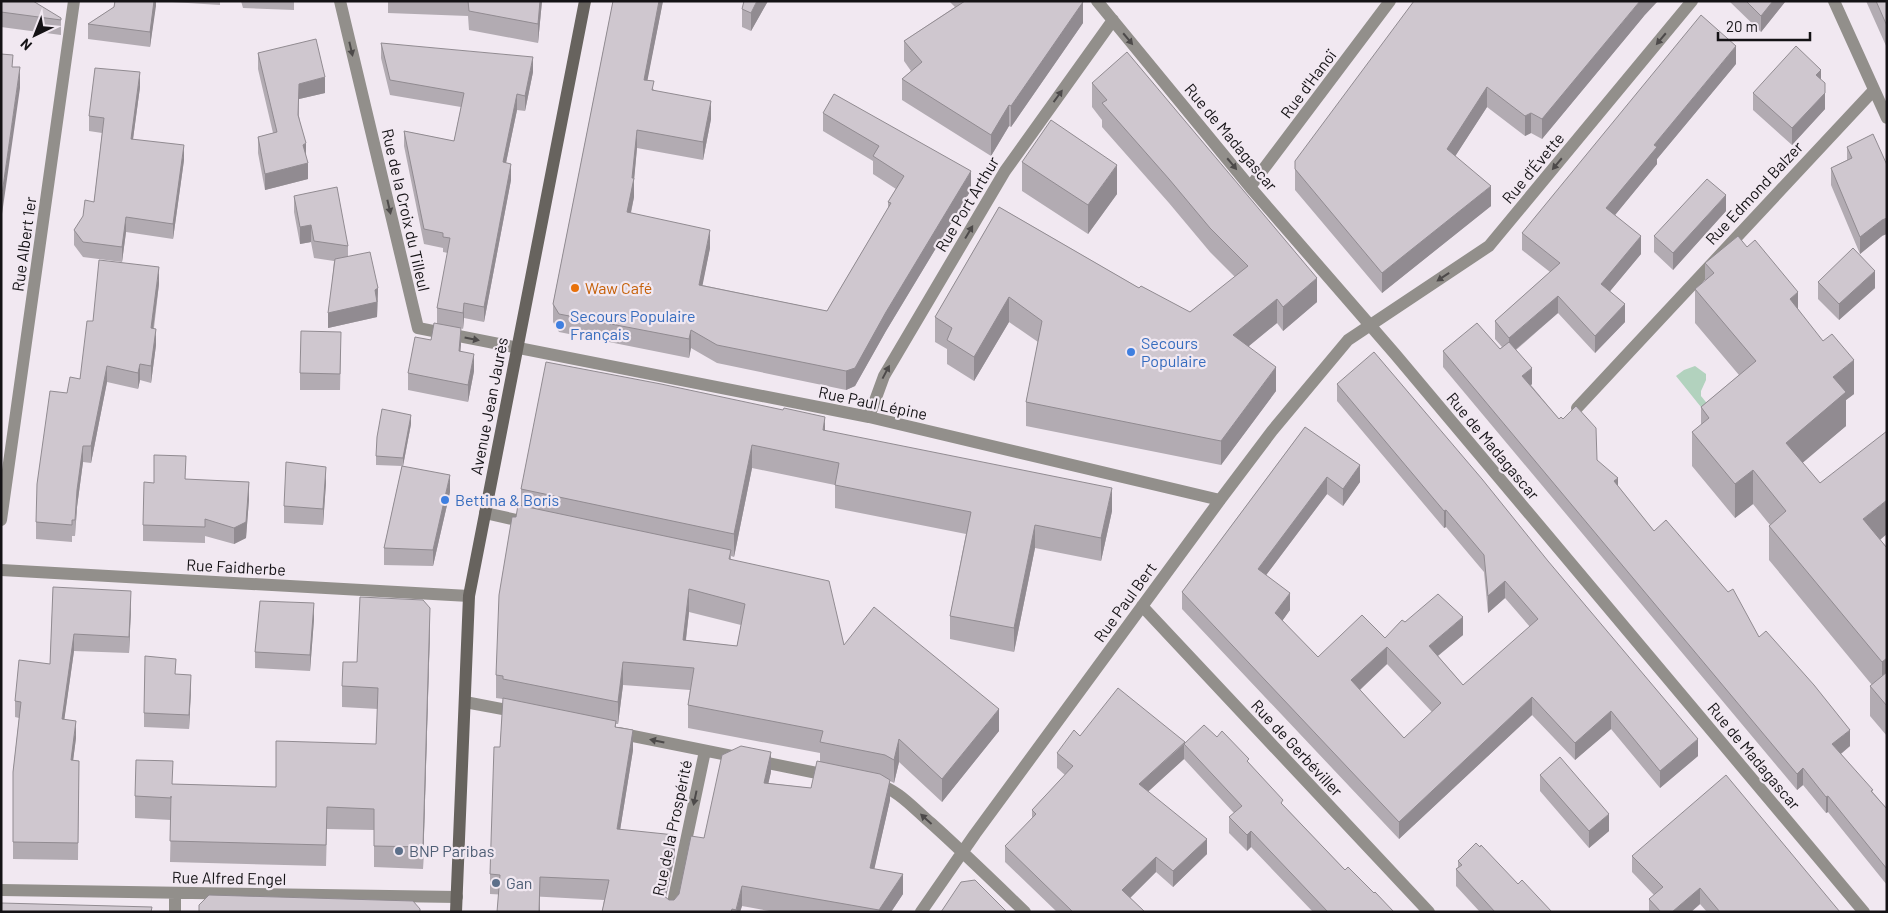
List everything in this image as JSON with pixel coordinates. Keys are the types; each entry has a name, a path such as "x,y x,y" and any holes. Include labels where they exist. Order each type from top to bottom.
{"main road":[{"name":"Avenue Jean Jaurès","path":"456,912 469,596 585,1"}],"street":[{"name":"Rue Albert 1er","path":"1,520 74,1"},
{"name":"Rue de la Croix du Tilleul","path":"340,1 418,328 517,348"},
{"name":"Rue de Madagascar","path":"1097,1 1250,187 1371,326 1864,912"},
{"name":"Rue d'Hanoï","path":"1250,187 1390,1"},
{"name":"Rue d'Évette","path":"1371,326 1489,246 1692,1"},
{"path":"1834,1 1887,118"},
{"name":"Rue Port Arthur","path":"869,417 884,376 1005,171 1113,20"},
{"name":"Rue Edmond Balzer","path":"1576,408 1874,90"},
{"name":"Rue Paul Bert","path":"921,912 962,852 1272,431 1348,340 1371,326"},
{"name":"Rue Paul Lépine","path":"517,348 869,417 1220,500"},
{"path":"485,513 534,523"},
{"name":"Rue Faidherbe","path":"1,570 469,596"},
{"name":"Rue de Gerbéviller","path":"1142,606 1429,912"},
{"path":"465,702 531,715"},
{"path":"609,731 845,778"},
{"name":"Rue de la Prospérité","path":"671,912 705,750"},
{"path":"864,782 883,786 900,796 1025,912"},
{"name":"Rue Alfred Engel","path":"1,890 457,897"},
{"path":"174,912 175,893"}],"green space":[{"path":"1695,366 1706,374 1701,396 1714,412 1717,427 1676,376 1684,370"}],"building":[{"path":"1,1 33,1 61,18 61,20 1,12"},
{"path":"115,1 154,1 150,32 88,24 114,7"},
{"path":"468,1 540,1 538,24 469,11"},
{"path":"613,1 659,1 644,80 654,81 652,90 711,101 703,142 637,130 632,178 634,178 627,212 710,230 699,285 827,311 891,203 888,202 904,176 873,156 879,146 823,113 834,94 971,171 886,312 855,368 846,371 717,345 691,330 689,339 559,314 553,304"},
{"path":"744,1 757,1 751,13 742,9"},
{"path":"965,1 1083,2 1011,106 1009,105 991,135 902,79 922,62 904,41"},
{"path":"1414,1 1640,1 1542,119 1531,113 1525,116 1487,87 1447,149 1491,186 1382,273 1295,169 1295,161"},
{"path":"1746,1 1773,1 1761,16"},
{"path":"1876,1 1887,1 1887,26"},
{"path":"1701,15 1736,46 1654,145 1657,147 1606,208 1641,236 1601,284 1625,304 1595,336 1558,296 1509,338 1495,321 1560,263 1522,233"},
{"path":"316,39 325,77 299,84 298,115 306,143 303,145 308,163 265,174 258,137 277,132 258,53"},
{"path":"381,43 533,57 525,96 517,94 503,162 511,164 484,307 464,303 463,313 437,308 450,238 443,237 443,233 424,229 404,131 454,141 464,93 390,80"},
{"path":"1796,46 1821,70 1816,75 1825,83 1825,93 1792,128 1753,93"},
{"path":"1127,52 1317,278 1283,307 1277,299 1233,335 1276,367 1221,441 1026,402 1042,321 1009,297 974,357 947,340 952,328 935,317 999,207 1139,288 1141,286 1190,312 1248,266 1210,228 1102,103 1107,100 1092,83"},
{"path":"1,54 13,55 12,67 20,67 1,201"},
{"path":"95,68 140,72 131,139 184,145 173,224 126,217 122,247 83,242 74,230 83,216 85,200 94,202 104,118 89,116"},
{"path":"1051,120 1117,165 1088,205 1022,162"},
{"path":"1873,134 1887,165 1887,218 1860,237 1831,168 1852,158 1847,147"},
{"path":"1707,179 1726,195 1673,253 1654,236"},
{"path":"337,187 348,246 314,241 311,225 300,227 294,196"},
{"path":"1738,236 1747,247 1755,240 1798,292 1790,299 1823,341 1832,334 1854,360 1833,377 1846,392 1786,443 1820,483 1887,431 1887,500 1863,519 1887,548 1887,658 1882,662 1769,526 1786,511 1753,470 1735,484 1692,432 1709,418 1701,407 1756,361 1695,289 1714,273 1705,263"},
{"path":"1853,248 1875,271 1839,304 1818,282"},
{"path":"370,252 378,288 375,290 377,302 328,313 335,259"},
{"path":"99,260 159,267 151,328 156,329 151,366 140,364 138,373 107,366 91,446 83,446 75,520 72,520 72,525 36,522 37,484 50,391 67,393 70,377 80,379 87,321 93,321"},
{"path":"434,323 461,328 459,351 474,354 468,385 408,373 415,337 431,340"},
{"path":"1477,323 1500,349 1509,342 1532,368 1522,376 1559,419 1561,417 1563,419 1576,406 1596,428 1597,460 1618,478 1614,481 1654,531 1666,520 1728,592 1733,589 1759,637 1766,631 1814,685 1850,730 1832,744 1873,790 1871,791 1887,809 1887,869 1803,768 1797,774 1443,351"},
{"path":"301,331 341,332 340,374 300,373"},
{"path":"1374,352 1698,739 1660,771 1611,711 1575,743 1532,697 1399,822 1182,592 1305,427 1360,465 1343,489 1327,477 1258,569 1290,593 1275,613 1318,657 1362,615 1385,638 1402,620 1405,622 1438,594 1463,617 1429,646 1463,685 1538,619 1505,581 1488,596 1484,555 1446,510 1444,511 1337,384","holes":["1387,647 1441,703 1404,738 1351,680"]},
{"path":"546,362 825,417 823,430 1112,488 1101,538 1035,525 1014,628 950,616 971,512 835,485 839,463 752,445 734,534 521,489"},
{"path":"382,409 411,415 403,458 376,456"},
{"path":"154,455 186,456 185,479 249,482 246,522 234,528 205,519 205,527 143,525 144,482 154,483"},
{"path":"286,462 326,467 323,509 284,506"},
{"path":"402,466 450,475 433,550 384,548"},
{"path":"518,505 731,550 729,559 829,581 844,645 874,607 999,709 942,779 899,739 894,760 885,755 820,742 823,731 688,705 694,668 623,662 618,702 503,679 503,676 496,675 499,595 512,517 516,517","holes":["689,589 745,604 737,646 683,640"]},
{"path":"53,587 131,591 129,637 74,634 62,719 76,721 71,760 79,761 78,843 13,842 13,772 21,702 15,701 19,660 50,664"},
{"path":"360,597 423,600 430,608 423,847 374,846 374,809 327,807 326,845 170,841 171,798 135,796 136,760 173,761 172,784 276,787 276,741 376,744 378,688 342,686 343,662 357,662"},
{"path":"260,601 314,603 310,655 255,652"},
{"path":"145,656 176,659 175,674 191,675 189,715 144,713"},
{"path":"1887,672 1887,706 1870,686"},
{"path":"1118,688 1185,742 1139,784 1207,839 1173,871 1156,857 1122,890 1145,912 1073,912 1005,846 1036,814 1032,810 1073,766 1057,753 1074,730 1080,736"},
{"path":"503,698 616,721 615,727 633,730 617,829 675,835 663,890 663,895 669,900 674,900 679,894 691,836 704,838 722,755 741,746 771,752 764,783 811,788 817,761 880,774 890,780 870,868 903,874 879,910 742,886 736,910 732,909 731,912 602,912 609,880 540,877 539,912 497,912 500,875 490,874 494,747 500,747"},
{"path":"1204,725 1217,737 1222,731 1249,759 1247,761 1283,800 1281,803 1345,870 1348,867 1394,912 1328,912 1251,831 1247,835 1229,817 1242,806 1184,744"},
{"path":"1560,757 1609,814 1589,831 1540,775"},
{"path":"1726,775 1840,912 1720,912 1700,888 1672,912 1661,912 1649,899 1663,887 1632,856"},
{"path":"1476,843 1480,847 1481,845 1518,884 1522,880 1552,912 1495,912 1456,869 1462,865 1458,861"},
{"path":"975,880 1007,912 941,912 961,882"},
{"path":"209,895 413,901 420,909 420,912 199,912 199,905"},
{"path":"1,903 152,907 151,912 1,912"}],"place":[{"name":"Waw Café","path":"575,288"},
{"name":"Secours Populaire Français","path":"560,325"},
{"name":"Secours Populaire","path":"1131,352"},
{"name":"Bettina & Boris","path":"445,500"},
{"name":"BNP Paribas","path":"399,851"},
{"name":"Gan","path":"496,883"}]}
